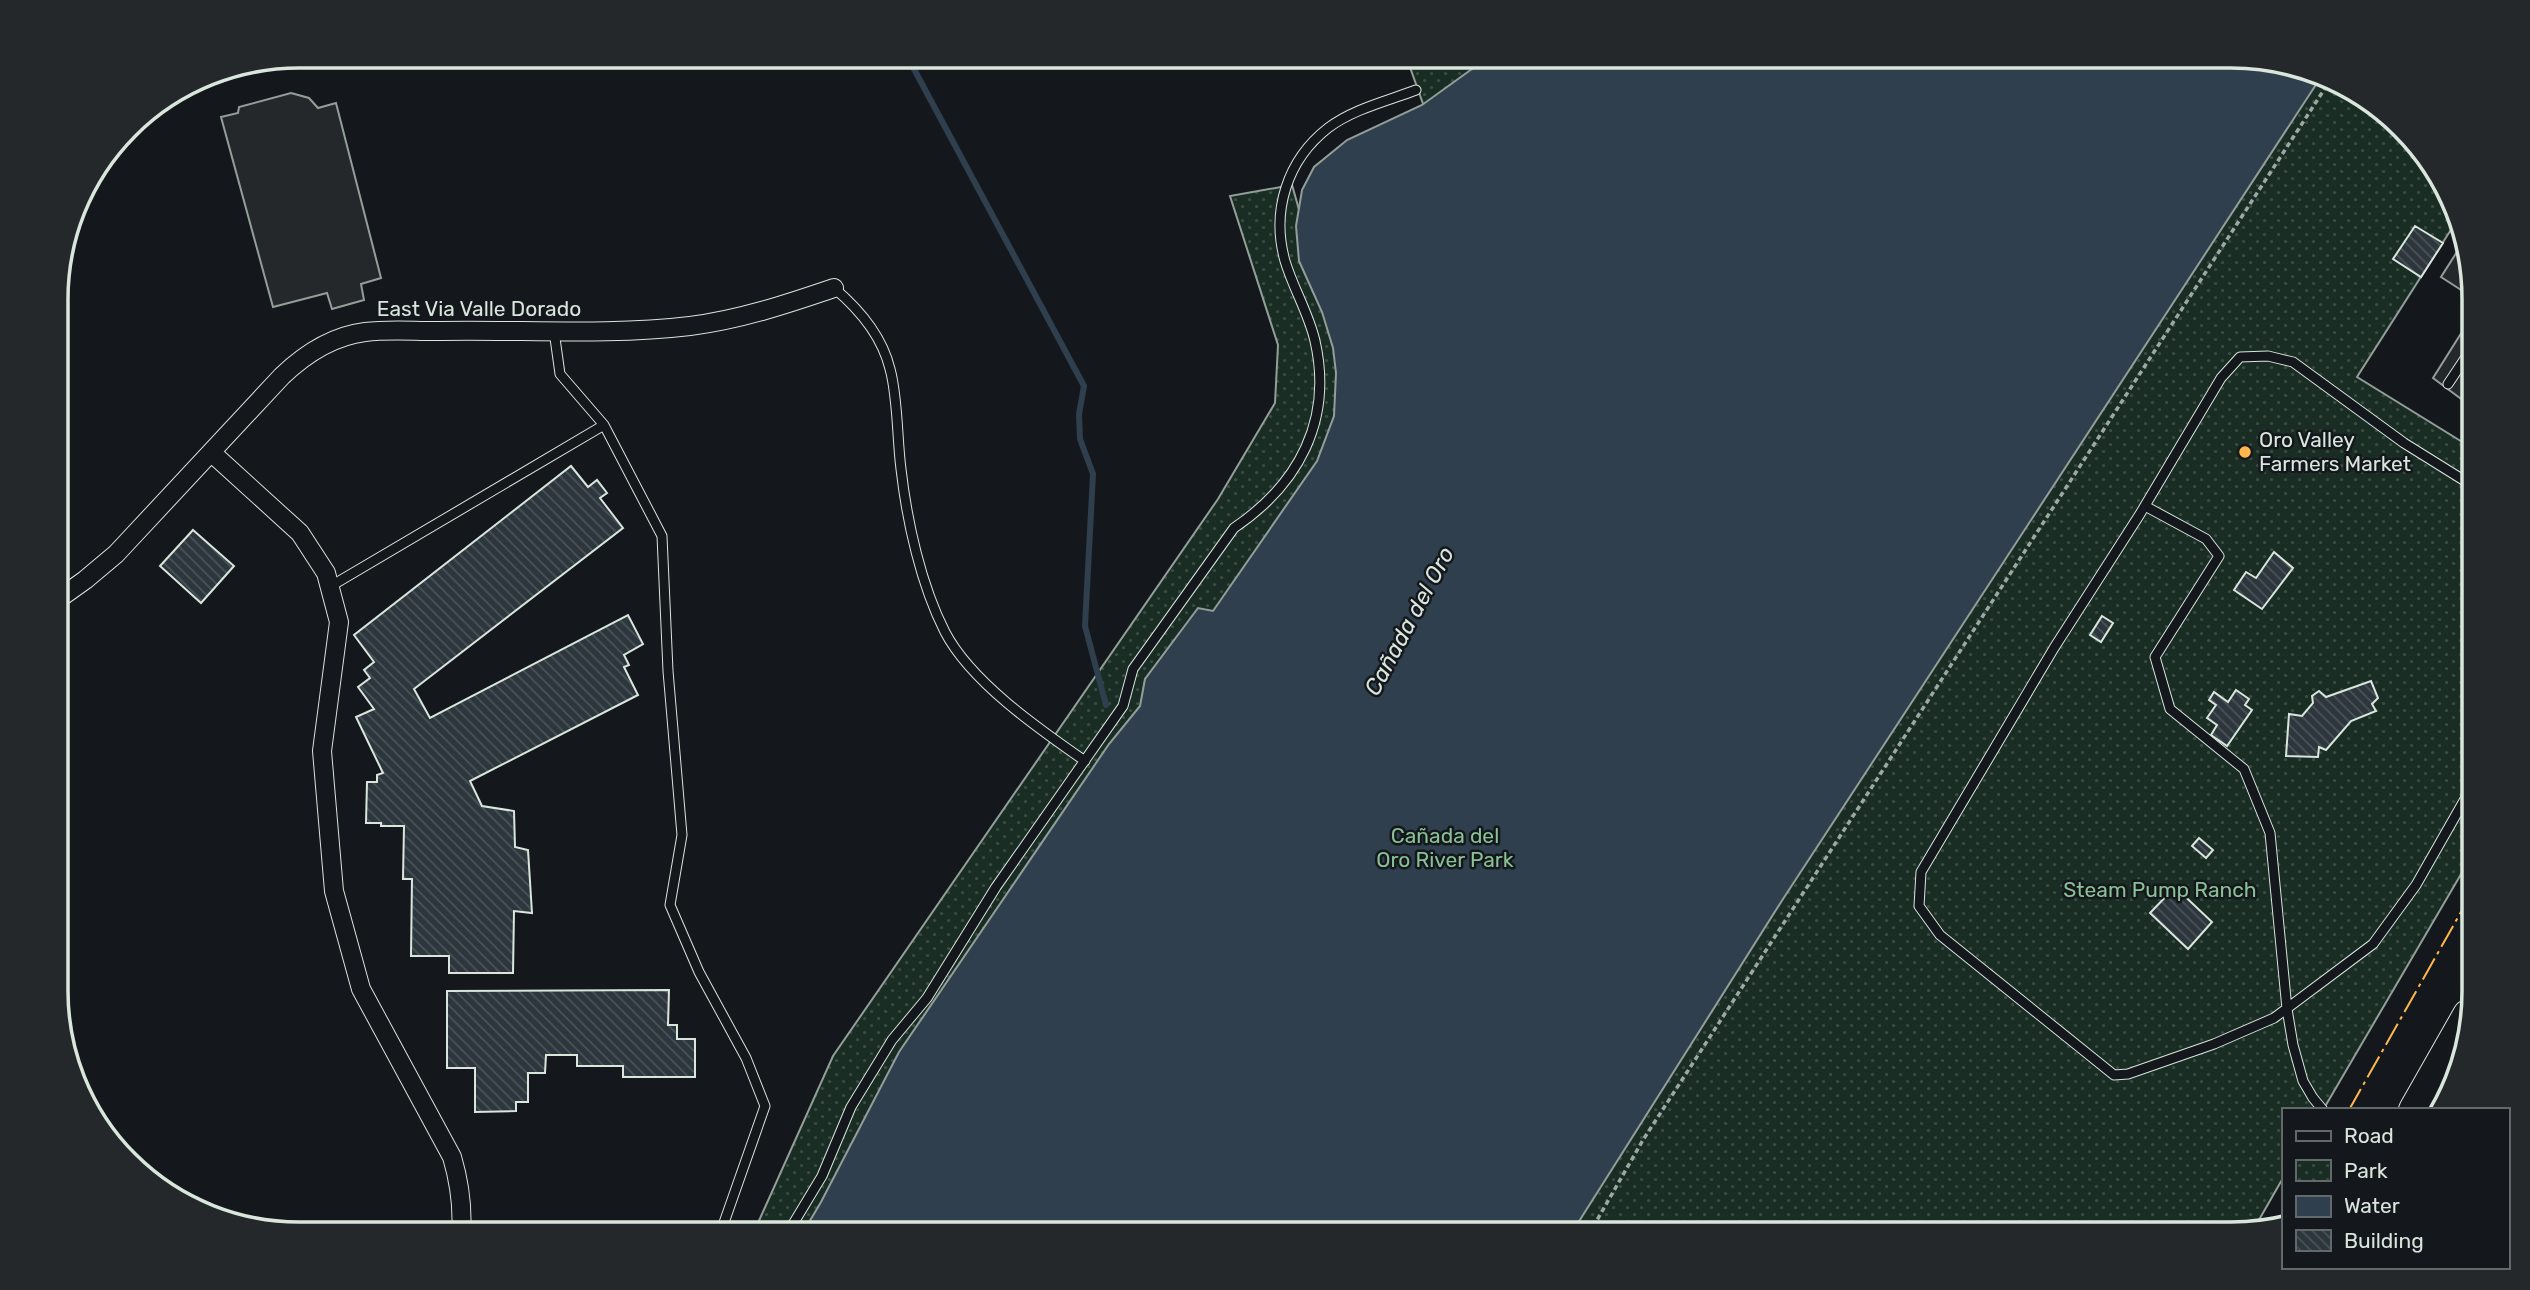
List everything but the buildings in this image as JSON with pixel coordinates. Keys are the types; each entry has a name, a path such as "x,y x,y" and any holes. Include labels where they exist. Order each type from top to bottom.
{"highway":[{"path":"2415,1108 2457,1034"}],"street":[{"name":"East Via Valle Dorado","path":"69,592 116,554 299,360 320,347 364,332 604,331 690,326 789,303 834,288"},
{"path":"212,453 300,533 326,573 331,586 339,622 322,751 334,891 362,989 452,1157 460,1183 462,1222"}],"lane":[{"path":"794,1222 822,1176 851,1107 908,1019 927,998 996,887 1123,706 1133,669 1234,528 1273,497 1305,453 1314,431 1319,406 1319,361 1314,338 1285,261 1281,238 1283,195 1289,175 1311,144 1330,127 1356,112 1416,90"},
{"path":"834,288 856,306 870,326 890,369 901,473 922,578 946,634 973,673 1084,761"},
{"path":"554,330 560,373 604,425 662,536 668,671 682,835 670,905 699,972 746,1058 765,1106 724,1222"},
{"path":"2462,479 2404,443 2293,362 2268,356 2240,357 2221,378 2145,506 2054,648 1921,872 1919,906 1940,935 2114,1075 2127,1074 2214,1044 2274,1018 2373,944 2416,885 2462,804"},
{"path":"2448,384 2462,363"},
{"path":"331,586 604,425"},
{"path":"2145,506 2206,539 2219,556 2155,657 2170,709 2244,769 2270,833 2293,1045 2303,1081 2321,1108"}],"path":[{"path":"1596,1221 1658,1117 2325,89"}],"green space":[{"name":"Cañada del Oro River Park","path":"1410,68 2261,70 2305,80 2346,99 2394,136 2414,159 2431,184 2451,230 2357,377 2462,442 2462,873 2324,1108 2282,1108 2282,1180 2259,1219 758,1222 833,1056 1218,499 1275,403 1278,345 1230,196 1292,185 1362,431 1479,261"}],"shaded area":[{"path":"291,93 309,98 318,108 336,103 381,278 361,284 364,300 332,309 327,293 273,307 221,117 238,113 239,107"},
{"path":"2457,252 2461,290 2441,277"},
{"path":"2462,332 2462,400 2433,378"}],"water":[{"name":"Cañada del Oro River Park","path":"1473,68 2231,68 2261,70 2316,85 1783,899 1579,1221 809,1222 899,1052 1109,744 1140,706 1145,679 1198,608 1213,611 1317,461 1334,416 1336,373 1333,348 1322,312 1299,261 1296,226 1302,190 1314,167 1347,140 1422,105"}],"waterway":[{"path":"914,69 1084,386 1079,414 1080,439 1093,474 1085,626 1106,705"}],"power":[{"path":"2350,1108 2462,910"}],"place":[{"name":"Oro Valley Farmers Market","path":"2245,452"}],"water label":[{"name":"Cañada del Oro","path":"1409,621"}],"park label":[{"name":"Steam Pump Ranch","path":"2160,890"}]}
